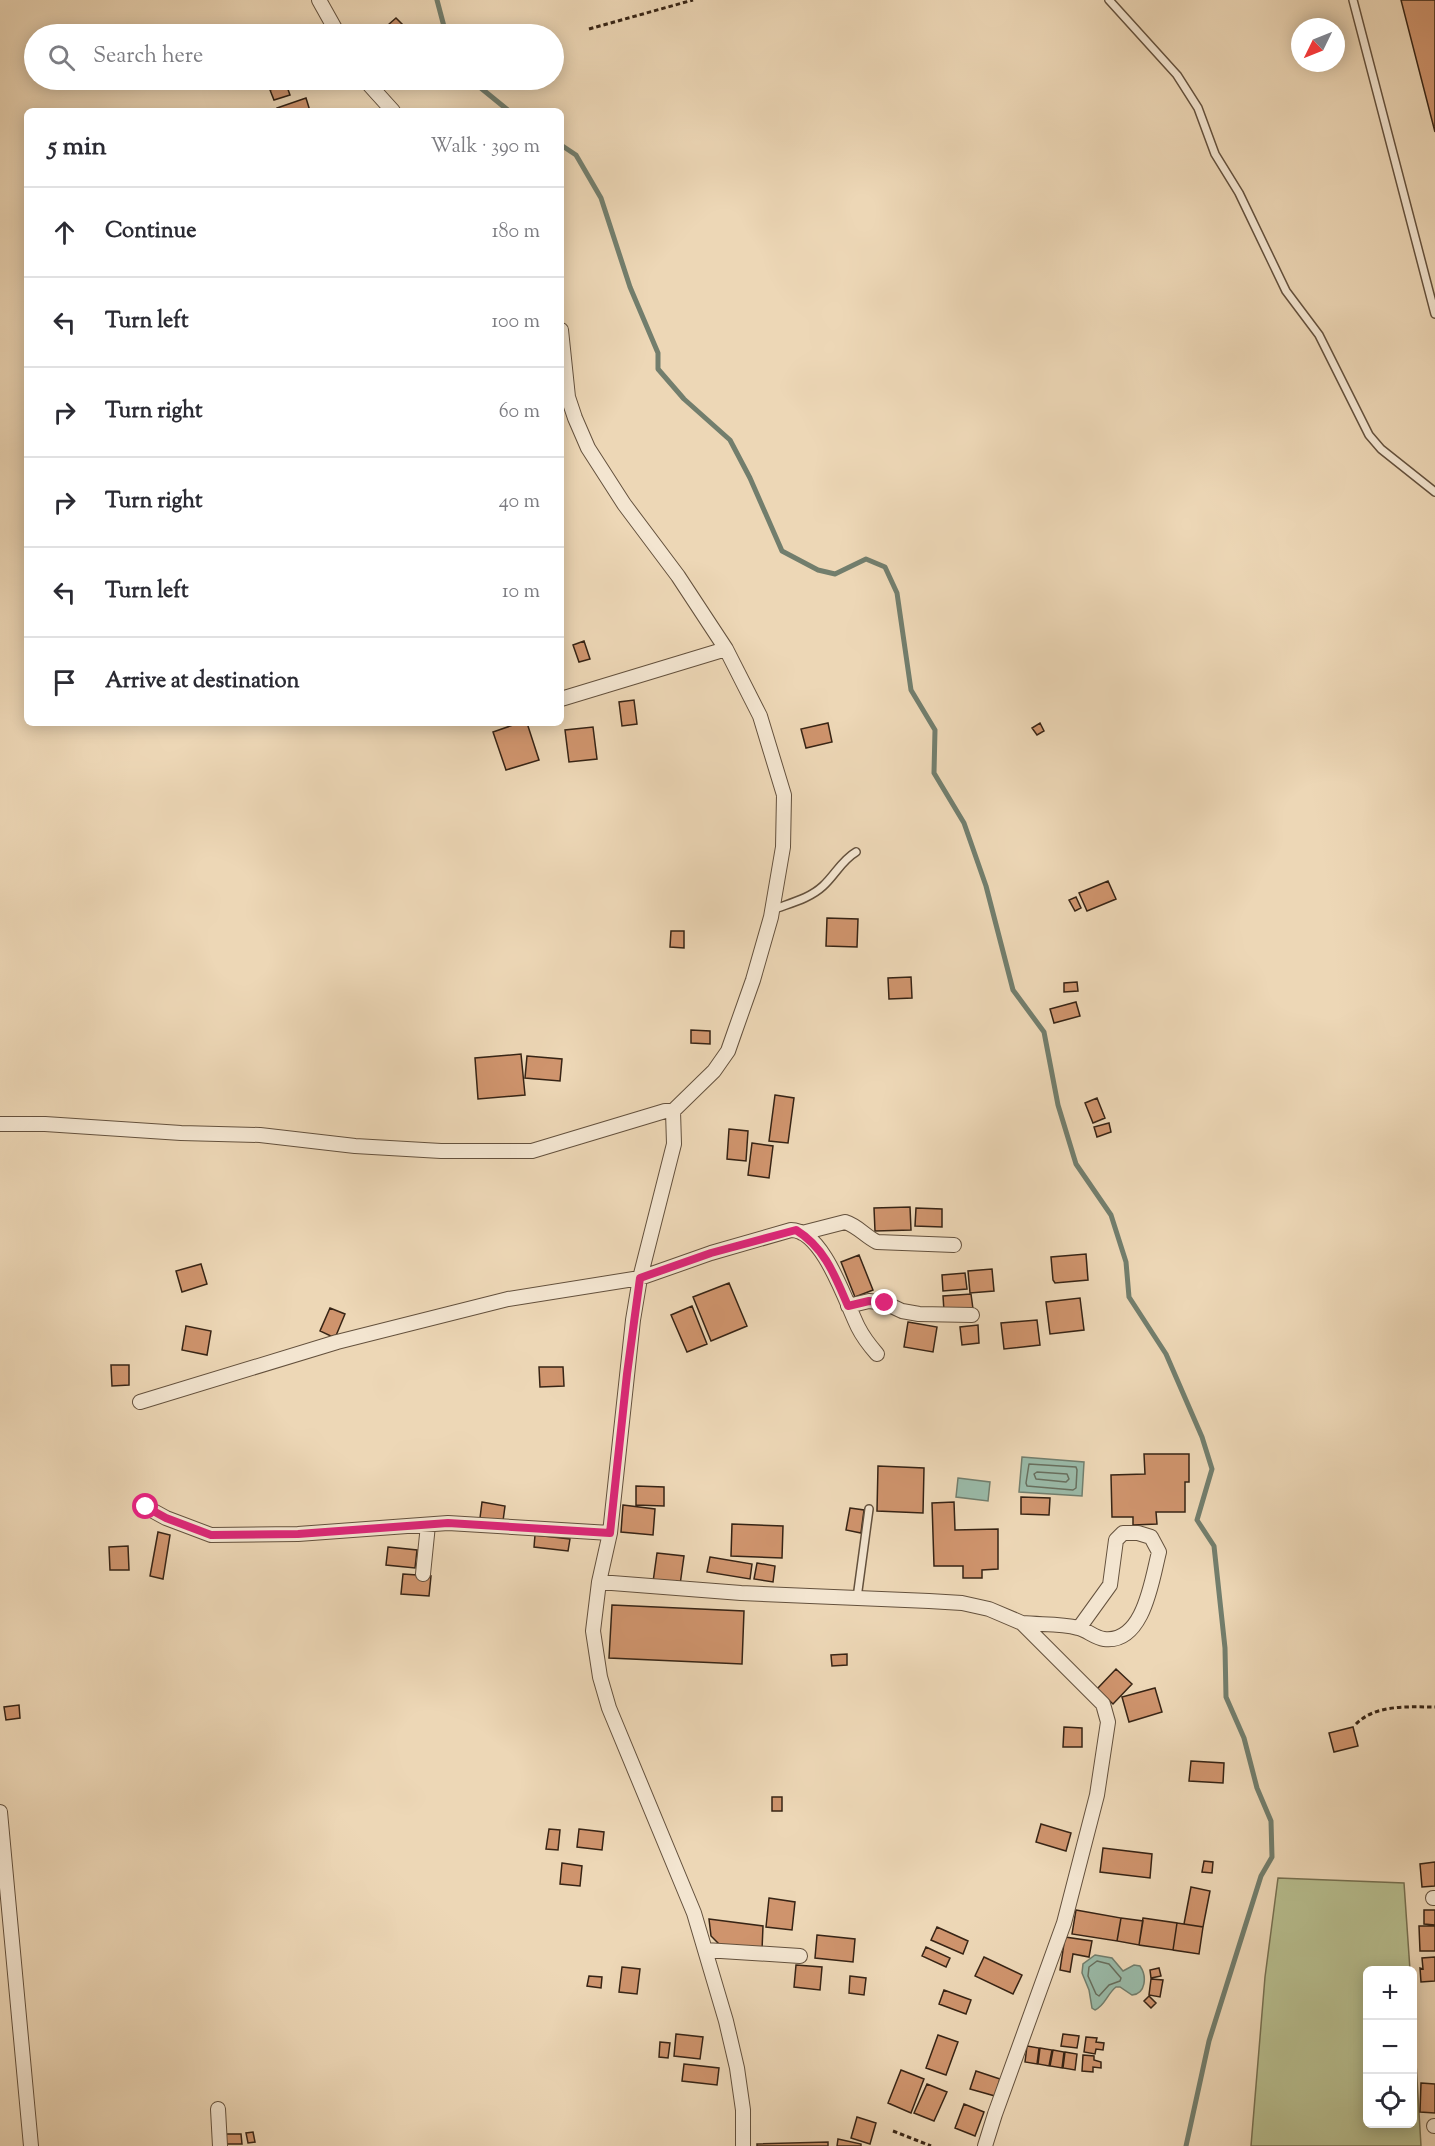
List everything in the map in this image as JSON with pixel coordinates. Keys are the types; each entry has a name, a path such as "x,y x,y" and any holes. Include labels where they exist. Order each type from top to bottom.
{"street":[{"path":"319,0 332,24"},
{"path":"374,90 390,108"},
{"path":"0,1124 45,1124 260,1135 355,1146 441,1151 532,1151 665,1111 673,1111 714,1071 728,1051 753,980 772,910 783,847 783,795 760,716 726,649 684,585 624,504 588,448 568,397 564,359"},
{"path":"564,698 726,649"},
{"path":"673,1111 674,1144 640,1278 610,1533 599,1582 593,1631 600,1677 613,1717 694,1913 726,2021 737,2068 743,2110 743,2146"},
{"path":"802,1233 845,1222 852,1224 877,1242 954,1245"},
{"path":"140,1401 337,1342 508,1299 640,1278 711,1253 791,1230 802,1233 812,1241 830,1263 860,1330 877,1354"},
{"path":"848,1306 869,1301 885,1303 902,1311 919,1314 972,1315"},
{"path":"146,1507 166,1518 211,1535 298,1534 448,1523 610,1533"},
{"path":"423,1574 428,1525"},
{"path":"599,1582 741,1593 962,1604 990,1609 1022,1623 1058,1624 1079,1628 1103,1639 1123,1634 1132,1627 1144,1609 1159,1552 1151,1537 1138,1533 1123,1533 1116,1540 1110,1585 1079,1628"},
{"path":"986,2146 995,2114 1064,1923 1097,1795 1108,1722 1103,1704 1022,1623"},
{"path":"0,1812 31,2146"},
{"path":"705,1950 800,1956"},
{"path":"218,2109 220,2146"}],"lane":[{"path":"1109,0 1177,75 1198,108 1215,154 1239,193 1286,291 1319,335 1369,435 1381,449 1435,492"},
{"path":"1353,0 1435,314"},
{"path":"772,910 805,898 822,887 847,857 856,852"},
{"path":"857,1599 869,1509"}],"path":[{"path":"589,29 693,0"},
{"path":"1356,1724 1364,1715 1373,1711 1389,1708 1435,1707"},
{"path":"893,2131 931,2146"}],"shaded area":[{"path":"1278,1878 1404,1883 1410,1966 1363,1966 1363,2128 1417,2128 1417,2080 1421,2146 1251,2146 1265,1977"}],"water":[{"path":"1022,1457 1084,1462 1082,1496 1019,1492"},
{"path":"958,1478 990,1482 988,1501 956,1497"},
{"path":"1095,1955 1112,1958 1123,1971 1134,1965 1140,1966 1144,1979 1143,1988 1137,1994 1132,1995 1116,1987 1101,2006 1095,2010 1092,2008 1089,1990 1082,1973 1083,1964"}],"building":[{"path":"1401,0 1435,0 1435,132"},
{"path":"396,18 402,24 389,24"},
{"path":"270,90 288,90 290,95 274,100"},
{"path":"306,98 309,108 277,108"},
{"path":"584,641 590,659 579,662 573,645"},
{"path":"634,700 637,724 622,726 619,702"},
{"path":"828,723 832,742 806,748 801,729"},
{"path":"1040,723 1044,731 1037,735 1032,728"},
{"path":"510,726 528,726 539,760 506,770 493,732"},
{"path":"593,727 597,759 569,762 565,730"},
{"path":"1108,881 1116,899 1087,911 1079,893"},
{"path":"1076,897 1081,908 1075,911 1069,900"},
{"path":"827,918 858,919 857,947 826,946"},
{"path":"671,931 684,931 684,948 670,947"},
{"path":"911,977 912,998 889,999 888,978"},
{"path":"1077,982 1078,991 1064,992 1064,983"},
{"path":"1076,1002 1080,1016 1054,1023 1050,1009"},
{"path":"691,1030 710,1031 710,1044 691,1043"},
{"path":"521,1054 525,1095 478,1099 475,1058"},
{"path":"527,1056 562,1059 560,1081 525,1078"},
{"path":"775,1095 794,1098 788,1143 769,1141"},
{"path":"1097,1098 1105,1118 1093,1123 1085,1103"},
{"path":"1109,1123 1111,1132 1097,1137 1094,1127"},
{"path":"729,1129 748,1131 746,1161 727,1159"},
{"path":"752,1143 773,1146 769,1178 748,1175"},
{"path":"910,1207 911,1230 875,1231 874,1208"},
{"path":"916,1208 942,1209 942,1227 915,1226"},
{"path":"1086,1254 1088,1280 1055,1283 1051,1257"},
{"path":"859,1255 873,1290 855,1297 841,1262"},
{"path":"201,1264 207,1284 182,1292 176,1271"},
{"path":"992,1269 994,1291 970,1293 968,1271"},
{"path":"965,1273 967,1289 943,1291 942,1275"},
{"path":"729,1283 747,1326 711,1341 693,1297"},
{"path":"971,1294 973,1309 944,1311 943,1296"},
{"path":"1080,1298 1084,1330 1050,1334 1046,1302"},
{"path":"692,1306 707,1344 687,1352 671,1315"},
{"path":"330,1308 345,1314 335,1338 320,1331"},
{"path":"1037,1320 1040,1345 1004,1349 1001,1323"},
{"path":"908,1322 937,1327 933,1352 904,1347"},
{"path":"978,1325 979,1343 962,1345 960,1327"},
{"path":"186,1326 211,1331 207,1355 182,1350"},
{"path":"111,1365 129,1365 129,1385 112,1386"},
{"path":"539,1367 563,1367 564,1386 540,1387"},
{"path":"1144,1454 1189,1454 1189,1482 1185,1482 1185,1512 1156,1512 1157,1524 1133,1525 1133,1517 1112,1517 1111,1475 1145,1474"},
{"path":"878,1466 924,1468 923,1513 877,1511"},
{"path":"636,1486 664,1487 664,1506 636,1505"},
{"path":"1021,1497 1050,1498 1049,1515 1021,1514"},
{"path":"482,1502 505,1506 503,1521 480,1518"},
{"path":"954,1502 955,1530 998,1529 998,1569 982,1570 982,1578 963,1578 963,1566 934,1566 932,1503"},
{"path":"623,1505 655,1509 653,1535 621,1532"},
{"path":"850,1508 864,1510 861,1533 846,1530"},
{"path":"732,1524 783,1526 782,1558 731,1556"},
{"path":"158,1532 170,1535 163,1579 150,1576"},
{"path":"535,1535 570,1539 568,1551 534,1547"},
{"path":"128,1546 129,1570 110,1570 109,1547"},
{"path":"388,1547 417,1550 415,1568 386,1565"},
{"path":"657,1553 684,1556 680,1585 653,1582"},
{"path":"710,1557 752,1564 750,1579 707,1572"},
{"path":"757,1563 775,1566 773,1582 754,1579"},
{"path":"403,1574 431,1576 429,1596 401,1594"},
{"path":"612,1605 744,1611 742,1664 609,1658"},
{"path":"847,1654 847,1665 832,1666 831,1655"},
{"path":"1116,1669 1132,1684 1113,1704 1097,1689"},
{"path":"1155,1688 1162,1712 1129,1722 1122,1697"},
{"path":"19,1705 20,1718 6,1720 4,1707"},
{"path":"1064,1727 1082,1728 1082,1747 1063,1747"},
{"path":"1353,1727 1358,1746 1334,1752 1329,1733"},
{"path":"1191,1761 1224,1763 1223,1783 1189,1781"},
{"path":"772,1797 782,1797 782,1811 772,1811"},
{"path":"1041,1824 1071,1833 1066,1851 1036,1842"},
{"path":"549,1829 560,1830 558,1850 546,1849"},
{"path":"579,1829 604,1832 602,1850 577,1847"},
{"path":"1103,1848 1152,1854 1150,1878 1100,1872"},
{"path":"1204,1861 1213,1862 1212,1873 1202,1872"},
{"path":"1435,1862 1435,1886 1422,1887 1420,1864"},
{"path":"562,1863 582,1866 580,1886 560,1884"},
{"path":"1191,1887 1210,1891 1203,1927 1184,1924"},
{"path":"769,1898 795,1902 792,1930 766,1927"},
{"path":"1076,1910 1121,1918 1117,1941 1072,1934"},
{"path":"1424,1910 1435,1910 1435,1925 1424,1924"},
{"path":"1121,1918 1143,1921 1139,1945 1117,1941"},
{"path":"1143,1918 1177,1923 1173,1950 1139,1945"},
{"path":"709,1919 763,1926 762,1950 722,1947 711,1936"},
{"path":"1177,1923 1203,1927 1199,1954 1173,1950"},
{"path":"1419,1926 1435,1926 1435,1951 1420,1951"},
{"path":"937,1927 968,1941 963,1954 931,1940"},
{"path":"817,1935 855,1939 853,1962 815,1958"},
{"path":"1065,1937 1092,1941 1089,1957 1073,1954 1070,1972 1060,1970"},
{"path":"926,1947 950,1958 946,1967 922,1956"},
{"path":"984,1957 1022,1975 1013,1994 975,1976"},
{"path":"1435,1957 1435,1981 1421,1982 1422,1958"},
{"path":"796,1965 822,1967 820,1990 794,1987"},
{"path":"622,1967 640,1969 637,1994 619,1992"},
{"path":"1159,1968 1161,1976 1151,1978 1150,1970"},
{"path":"589,1976 602,1977 601,1988 587,1986"},
{"path":"850,1976 866,1978 864,1995 849,1993"},
{"path":"1151,1979 1163,1980 1160,1997 1149,1995"},
{"path":"944,1990 971,2000 966,2014 939,2004"},
{"path":"1149,1996 1156,2003 1151,2008 1144,2001"},
{"path":"676,2034 703,2037 700,2059 674,2056"},
{"path":"1063,2034 1079,2036 1077,2048 1061,2046"},
{"path":"938,2035 958,2042 946,2075 926,2068"},
{"path":"1086,2037 1097,2038 1096,2042 1104,2043 1103,2050 1096,2049 1095,2054 1084,2052"},
{"path":"660,2042 670,2043 668,2058 659,2057"},
{"path":"1027,2046 1039,2048 1037,2064 1025,2062"},
{"path":"1040,2048 1052,2050 1049,2066 1038,2064"},
{"path":"1053,2050 1064,2052 1062,2068 1050,2066"},
{"path":"1065,2052 1077,2054 1075,2070 1063,2068"},
{"path":"1083,2055 1094,2056 1094,2060 1101,2062 1101,2068 1093,2067 1093,2072 1082,2071"},
{"path":"684,2064 719,2068 717,2085 682,2081"},
{"path":"901,2070 924,2079 911,2113 888,2103"},
{"path":"976,2071 1000,2079 995,2096 970,2089"},
{"path":"1421,2083 1435,2084 1435,2113 1420,2112"},
{"path":"927,2084 947,2092 934,2121 914,2113"},
{"path":"964,2104 984,2112 975,2136 955,2128"},
{"path":"857,2117 876,2123 870,2144 851,2138"},
{"path":"253,2132 255,2142 248,2143 246,2133"},
{"path":"224,2134 241,2134 242,2144 224,2144"},
{"path":"838,2139 861,2144 861,2146 837,2146"},
{"path":"828,2142 828,2146 757,2146 757,2144"}],"waterway":[{"path":"437,0 443,24"},
{"path":"483,90 505,108"},
{"path":"564,147 576,155 601,198 630,287 658,353 658,369 684,399 730,440 750,478 782,551 818,570 835,574 866,559 885,567 897,593 911,690 935,730 934,773 964,823 986,886 1013,990 1044,1032 1058,1105 1076,1164 1111,1215 1126,1262 1129,1297 1166,1354 1202,1437 1212,1469 1197,1520 1214,1546 1225,1648 1226,1697 1244,1738 1257,1788 1271,1821 1272,1857 1261,1876 1209,2041 1186,2146"}],"route":[{"path":"146,1507 166,1518 211,1535 298,1534 448,1523 610,1533 633,1320 640,1278 711,1253 796,1230 812,1241 830,1263 848,1306 869,1301 885,1303"}]}
